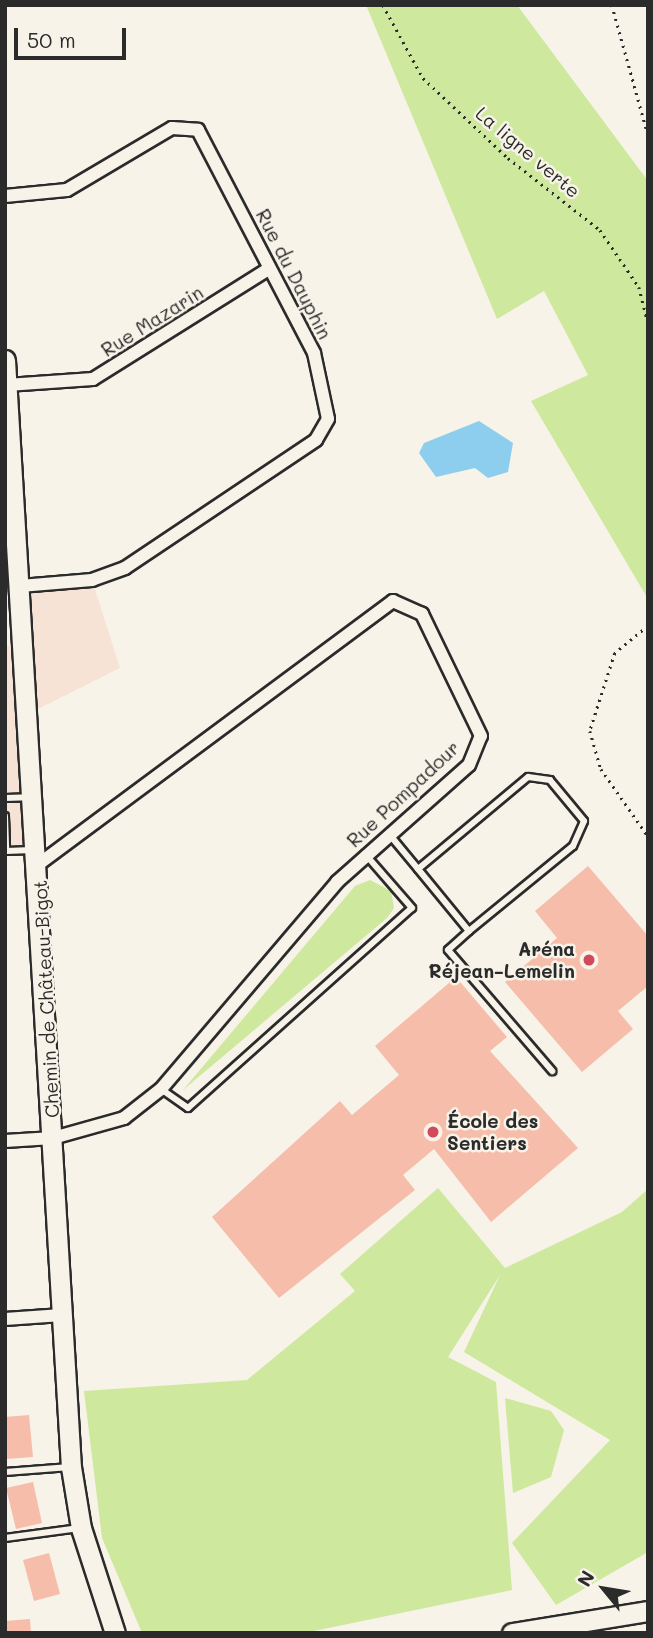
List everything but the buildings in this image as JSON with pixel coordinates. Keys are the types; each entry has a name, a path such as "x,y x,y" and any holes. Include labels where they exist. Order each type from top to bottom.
{"street":[{"name":"Rue du Dauphin","path":"5,196 66,190 172,128 189,127 210,146 267,270 314,353 328,419 316,440 125,568 92,580 20,586"},
{"name":"Rue Mazarin","path":"7,385 93,379 267,270"},
{"name":"Chemin de Château-Bigot","path":"5,360 34,797 71,1467 80,1528 115,1633"},
{"name":"Rue Pompadour","path":"5,1141 53,1138 124,1118 161,1089 365,854 469,765 481,736 422,614 393,601 37,858"},
{"path":"5,1319 62,1315"},
{"path":"512,1633 648,1611"}],"lane":[{"path":"418,869 528,777 551,780 569,796 584,821 573,846 448,950 552,1071"},
{"path":"5,798 34,797"},
{"path":"5,816 6,851 37,858"},
{"path":"388,832 469,931"},
{"path":"161,1089 188,1108 412,908 365,854"},
{"path":"5,1472 71,1467"},
{"path":"5,1538 80,1528"}],"path":[{"name":"La ligne verte","path":"383,5 423,78 508,158 600,230 639,287 648,323"},
{"path":"612,5 648,135"},
{"path":"648,626 615,653 590,731 601,769 648,836"}],"shaded area":[{"path":"92,580 120,668 28,714 36,850 5,851 5,646 23,645 20,586"}],"green space":[{"path":"366,5 517,5 648,181 648,599 531,401 588,375 544,291 497,319"},
{"path":"370,880 391,891 394,908 387,918 183,1090 355,886"},
{"path":"438,1188 505,1268 622,1212 648,1189 648,1552 556,1605 512,1543 610,1440 464,1352 500,1275 448,1357 496,1382 512,1590 304,1633 142,1633 102,1538 84,1391 247,1380 355,1291 340,1274"},
{"path":"505,1398 551,1411 564,1430 551,1477 513,1493"}],"water":[{"path":"479,421 513,443 508,472 488,478 475,468 436,477 419,453 424,443"}],"place":[{"name":"Aréna Réjean‑Lemelin","path":"589,960"},
{"name":"École des Sentiers","path":"433,1132"}]}
